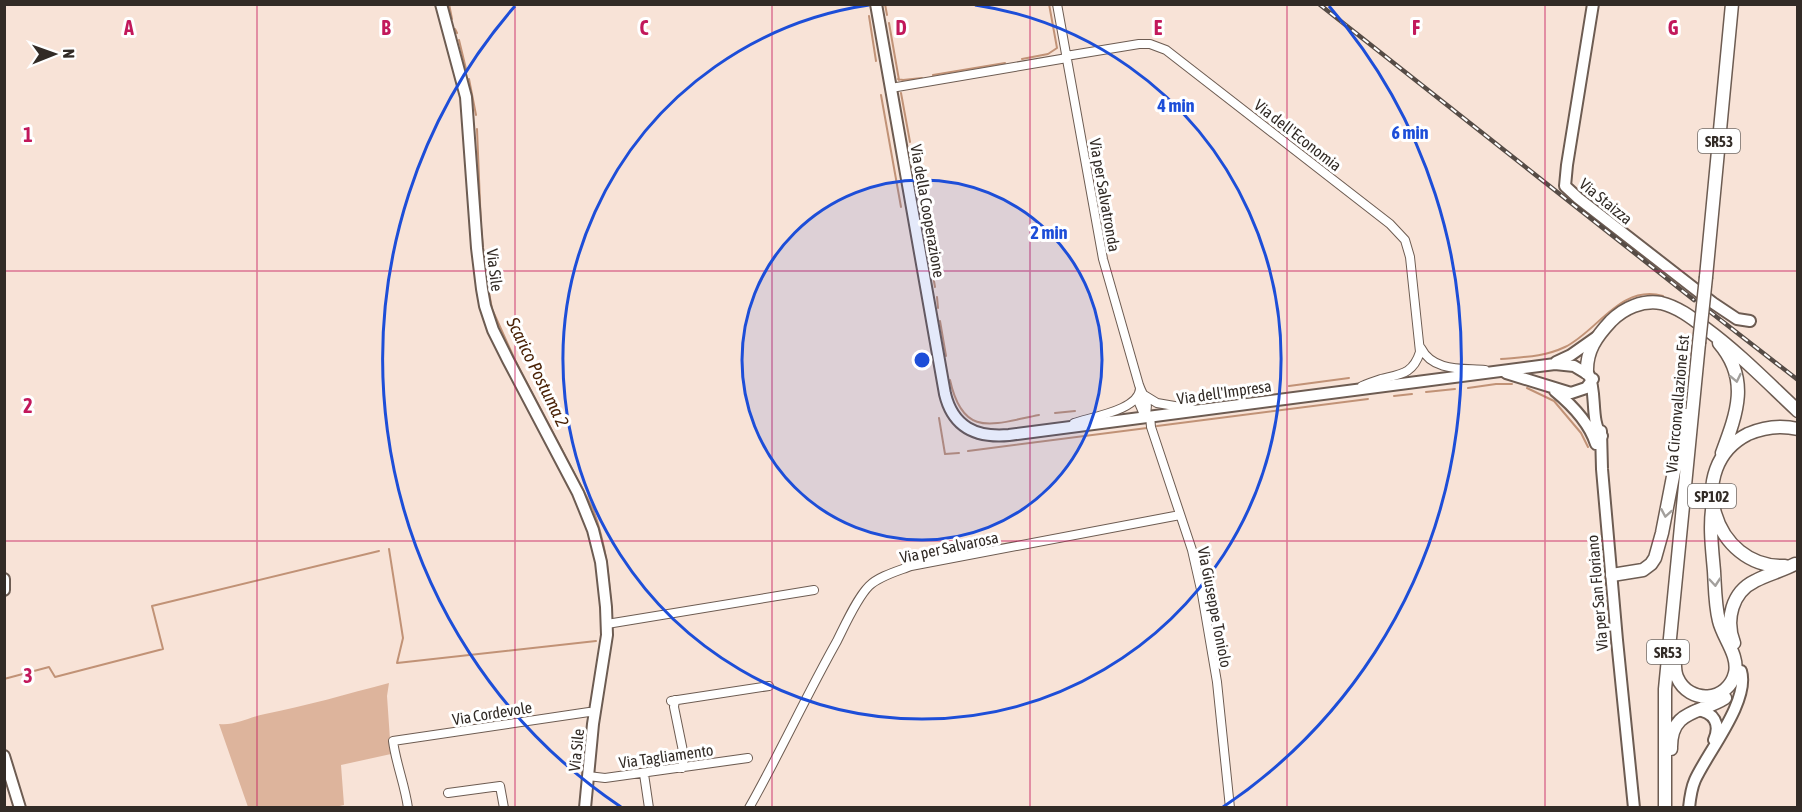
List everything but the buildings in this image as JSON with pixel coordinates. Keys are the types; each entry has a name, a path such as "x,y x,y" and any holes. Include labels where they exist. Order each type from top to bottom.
{"main road":[{"name":"Via Circonvallazione Est","path":"1665,807 1664,714 1732,4"},
{"path":"1591,379 1599,335 1621,312 1645,303 1660,303 1671,307 1719,337 1745,359 1797,411"},
{"path":"1706,329 1729,357 1738,385 1736,417 1719,464"},
{"path":"1612,575 1643,570 1651,564 1658,549 1690,381 1699,348"},
{"name":"SP102","path":"1796,564 1768,565 1754,561 1728,540 1715,516 1713,483 1719,464 1734,444 1750,434 1774,427 1797,429"},
{"path":"1675,583 1677,616 1675,665 1678,680 1689,692 1696,695 1706,697 1721,693 1732,681 1736,663 1722,632 1718,613 1711,528 1713,502"},
{"path":"1665,807 1668,804 1670,744 1672,735 1682,718 1728,696 1737,685 1741,672 1740,657 1730,630 1730,614 1735,601 1743,589 1752,582 1796,564"}],"street":[{"name":"Via Sile","path":"441,4 466,97 475,225 484,300 490,322 574,483 588,516 601,562 607,624 585,807"},
{"name":"Via della Cooperazione","path":"876,4 945,394 949,409 957,420"},
{"name":"Via per Salvatronda","path":"1057,4 1103,259 1141,392 1147,404 1147,417"},
{"name":"Via Staizza","path":"1593,4 1564,185 1568,191 1713,303 1737,319 1750,321"},
{"name":"Via dell'Economia","path":"891,88 1139,44 1153,45 1169,51 1400,233 1409,248 1420,347"},
{"name":"Via dell'Impresa","path":"1550,364 1571,355 1599,335"},
{"path":"1420,347 1427,357 1438,365 1499,372"},
{"path":"1355,389 1373,381 1406,372 1417,361 1420,347"},
{"name":"Via dell'Impresa","path":"957,420 975,432 992,436 1550,364 1572,365 1591,379 1583,390 1571,393 1514,374 1499,372"},
{"name":"Via per San Floriano","path":"1591,379 1602,470 1634,807"},
{"path":"1547,385 1565,400 1590,430 1599,445 1602,470"},
{"path":"1068,427 1126,406 1141,392 1160,404 1199,410"},
{"name":"Via Giuseppe Toniolo","path":"1147,417 1192,550 1202,594 1217,682 1230,807"},
{"name":"Via per Salvarosa","path":"749,807 778,756 816,678 855,607 870,585 911,566 1180,515"},
{"path":"4,579 4,590"},
{"path":"607,624 814,590"},
{"path":"1689,807 1694,784 1738,700 1743,683 1741,672"},
{"path":"682,768 684,756 673,701 769,686"},
{"path":"1696,710 1709,713 1716,722 1717,734 1710,752"},
{"name":"Via Cordevole","path":"408,807 393,741 589,712 595,713"},
{"path":"4,756 20,807"},
{"name":"Via Tagliamento","path":"588,776 605,778 644,774 748,758"},
{"path":"644,774 649,807"},
{"path":"448,793 500,786 504,807"}],"shaded area":[{"path":"389,683 387,696 391,754 341,765 344,805 330,808 248,807 219,724 236,723 259,715"}],"waterway":[{"name":"Scarico Postuma 2","path":"449,4 452,19"},
{"path":"885,4 887,15"},
{"path":"1022,59 1048,54 1057,48 1049,4"},
{"path":"869,16 876,61"},
{"path":"889,23 899,80"},
{"name":"Scarico Postuma 2","path":"455,29 457,33"},
{"name":"Scarico Postuma 2","path":"459,40 466,69"},
{"path":"933,75 1005,63"},
{"path":"898,79 922,78"},
{"name":"Scarico Postuma 2","path":"469,79 476,115"},
{"path":"901,93 910,142"},
{"path":"881,95 901,207"},
{"name":"Scarico Postuma 2","path":"477,129 481,227 492,309 515,360 593,509 604,549 612,617"},
{"path":"916,177 922,213"},
{"path":"924,224 925,231"},
{"path":"927,241 935,287"},
{"path":"1501,359 1533,356 1565,347 1622,303 1648,294 1663,296"},
{"path":"937,297 938,308"},
{"path":"940,321 946,356"},
{"path":"1289,386 1349,378"},
{"path":"950,380 963,412 982,423 1008,422 1039,415"},
{"path":"1468,388 1512,384"},
{"path":"1527,388 1554,401 1581,433 1588,447"},
{"path":"1426,392 1455,389"},
{"path":"1245,392 1260,390"},
{"path":"1394,396 1412,394"},
{"path":"1187,400 1221,395"},
{"path":"1157,426 1368,399"},
{"path":"1055,413 1075,411"},
{"path":"939,418 945,454 959,453"},
{"path":"968,451 1147,428"},
{"name":"Scarico Postuma 2","path":"389,549 403,638 397,663 596,641"},
{"name":"Scarico Postuma 2","path":"4,679 49,667 55,677 163,649 152,606 379,551"}],"railway":[{"path":"1319,4 1694,300"},
{"path":"1709,311 1798,380"}]}
